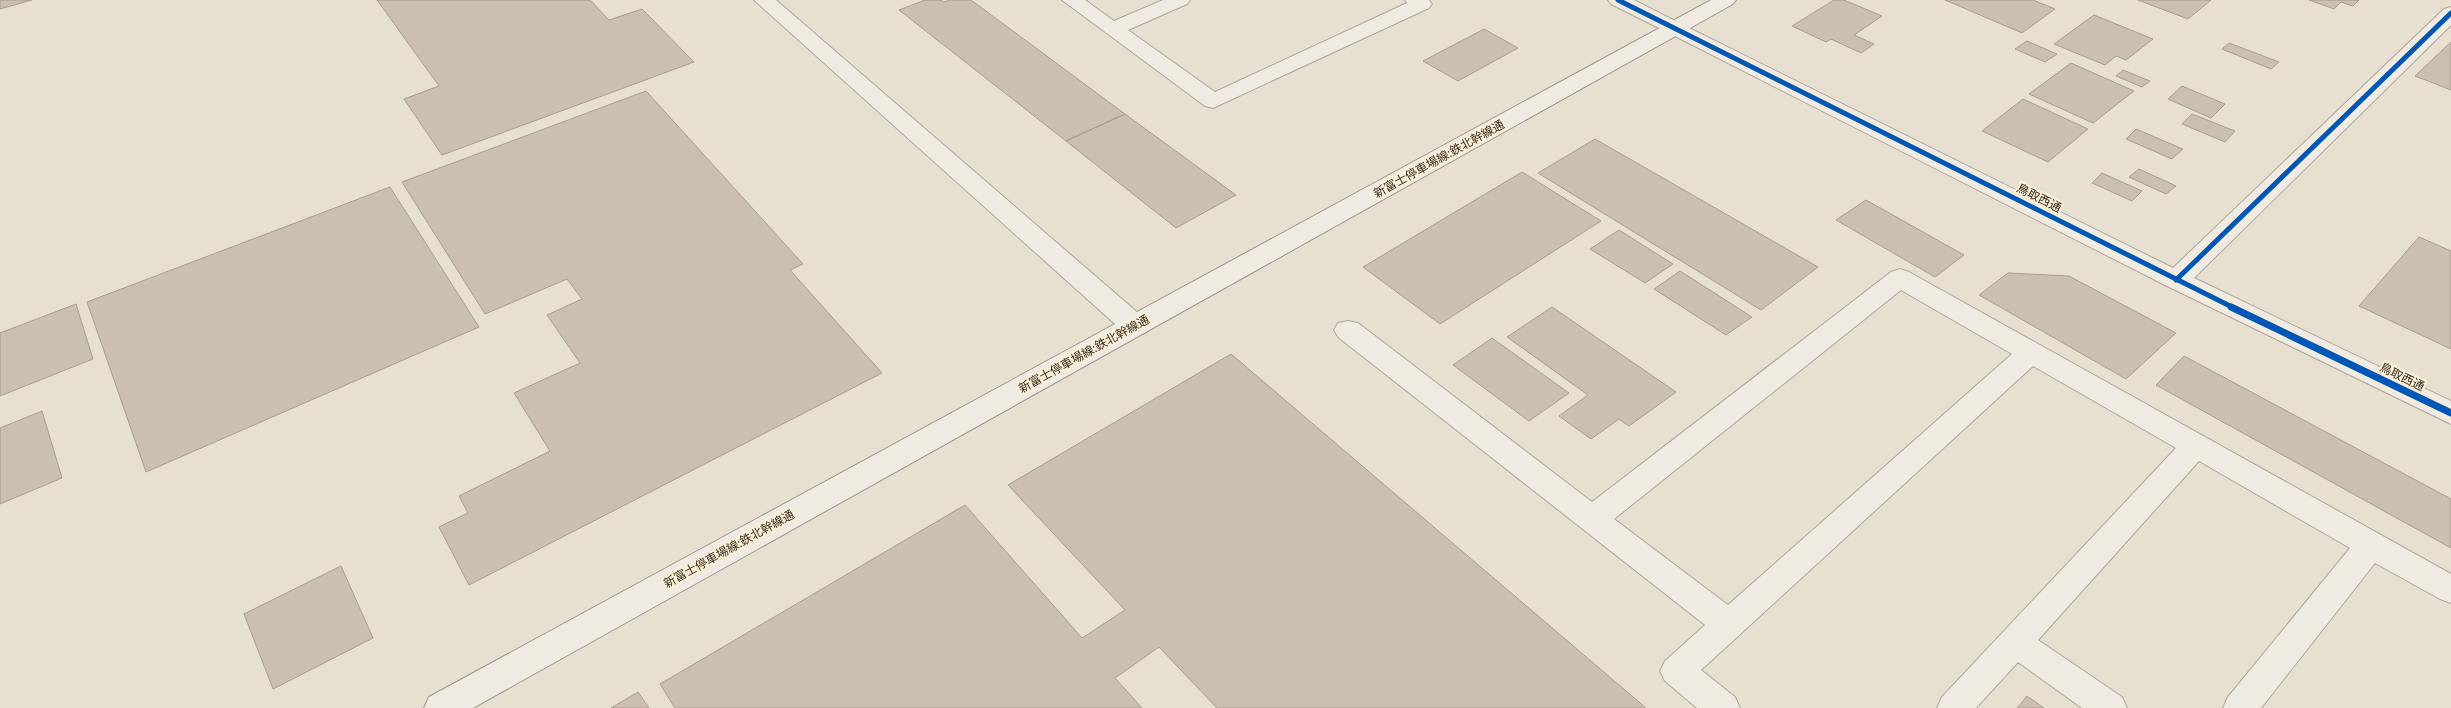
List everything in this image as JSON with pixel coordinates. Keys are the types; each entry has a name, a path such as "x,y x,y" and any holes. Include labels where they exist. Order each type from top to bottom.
{"street":[{"path":"764,0 1135,326"},
{"path":"1072,0 1213,101 1422,4 1416,0"},
{"path":"1112,29 1180,0"},
{"name":"鳥取西通","path":"1618,0 2176,280 2451,414"},
{"name":"新富士停車場線:鉄北幹線通","path":"441,708 1726,0"},
{"path":"2441,0 2451,3"},
{"path":"2176,280 2451,13"},
{"path":"1592,519 1900,278 2451,590"},
{"path":"1348,330 1729,625"},
{"path":"1723,708 1677,671 2031,352"},
{"path":"1954,708 2196,446"},
{"path":"2240,708 2371,545"},
{"path":"2015,642 2110,708"}],"building":[{"path":"0,0 32,0 0,9"},
{"path":"377,0 590,0 609,20 642,9 694,62 442,155 404,99 439,86"},
{"path":"925,0 941,0 944,2 950,0 971,0 1125,114 1066,141 899,10"},
{"path":"1834,0 1844,0 1882,16 1854,35 1874,44 1861,53 1831,39 1826,42 1792,26"},
{"path":"1945,0 2033,0 2055,9 2022,33"},
{"path":"2138,0 2211,0 2188,19"},
{"path":"2309,0 2359,0 2353,6 2341,2 2334,9"},
{"path":"2094,15 2153,39 2126,60 2116,56 2105,65 2054,44"},
{"path":"1484,29 1518,48 1458,81 1423,61"},
{"path":"2027,41 2057,54 2045,62 2015,49"},
{"path":"2451,42 2451,90 2415,76"},
{"path":"2229,43 2279,62 2271,69 2222,49"},
{"path":"2071,63 2134,91 2093,123 2029,94"},
{"path":"2123,70 2150,81 2142,87 2116,76"},
{"path":"2182,86 2225,104 2211,118 2168,99"},
{"path":"646,91 803,264 790,270 882,373 469,585 439,527 468,513 459,496 550,451 514,393 580,363 547,315 582,299 567,279 485,314 402,182"},
{"path":"2023,99 2088,129 2048,162 1982,131"},
{"path":"1125,114 1236,195 1176,228 1066,141"},
{"path":"2192,114 2235,131 2225,142 2182,124"},
{"path":"2136,129 2183,149 2172,159 2126,139"},
{"path":"1595,139 1818,267 1761,310 1538,173"},
{"path":"2139,169 2176,186 2166,194 2129,177"},
{"path":"1522,172 1601,221 1440,324 1363,267"},
{"path":"2102,173 2142,191 2132,201 2092,183"},
{"path":"390,187 479,327 146,472 87,302"},
{"path":"1866,200 1964,255 1935,277 1836,220"},
{"path":"1619,230 1673,264 1645,283 1590,249"},
{"path":"2419,237 2451,251 2451,349 2359,306"},
{"path":"1680,271 1752,317 1726,335 1654,289"},
{"path":"2008,273 2069,276 2176,333 2126,379 1979,295"},
{"path":"76,304 93,359 0,396 0,333"},
{"path":"1552,307 1676,392 1629,426 1619,419 1591,439 1559,416 1588,395 1507,337"},
{"path":"1492,338 1569,393 1529,421 1453,365"},
{"path":"1231,354 1646,708 1217,708 1159,647 1115,678 1142,708 675,708 660,684 965,505 1082,638 1125,610 1008,485"},
{"path":"2184,356 2451,499 2451,548 2156,385"},
{"path":"42,411 62,478 0,504 0,428"},
{"path":"341,566 373,638 273,689 244,614"},
{"path":"638,692 649,708 611,708"},
{"path":"2027,696 2044,708 2017,708"}],"cycle path":[{"path":"1618,0 2176,280 2451,413"},
{"path":"2176,280 2451,13"}]}
